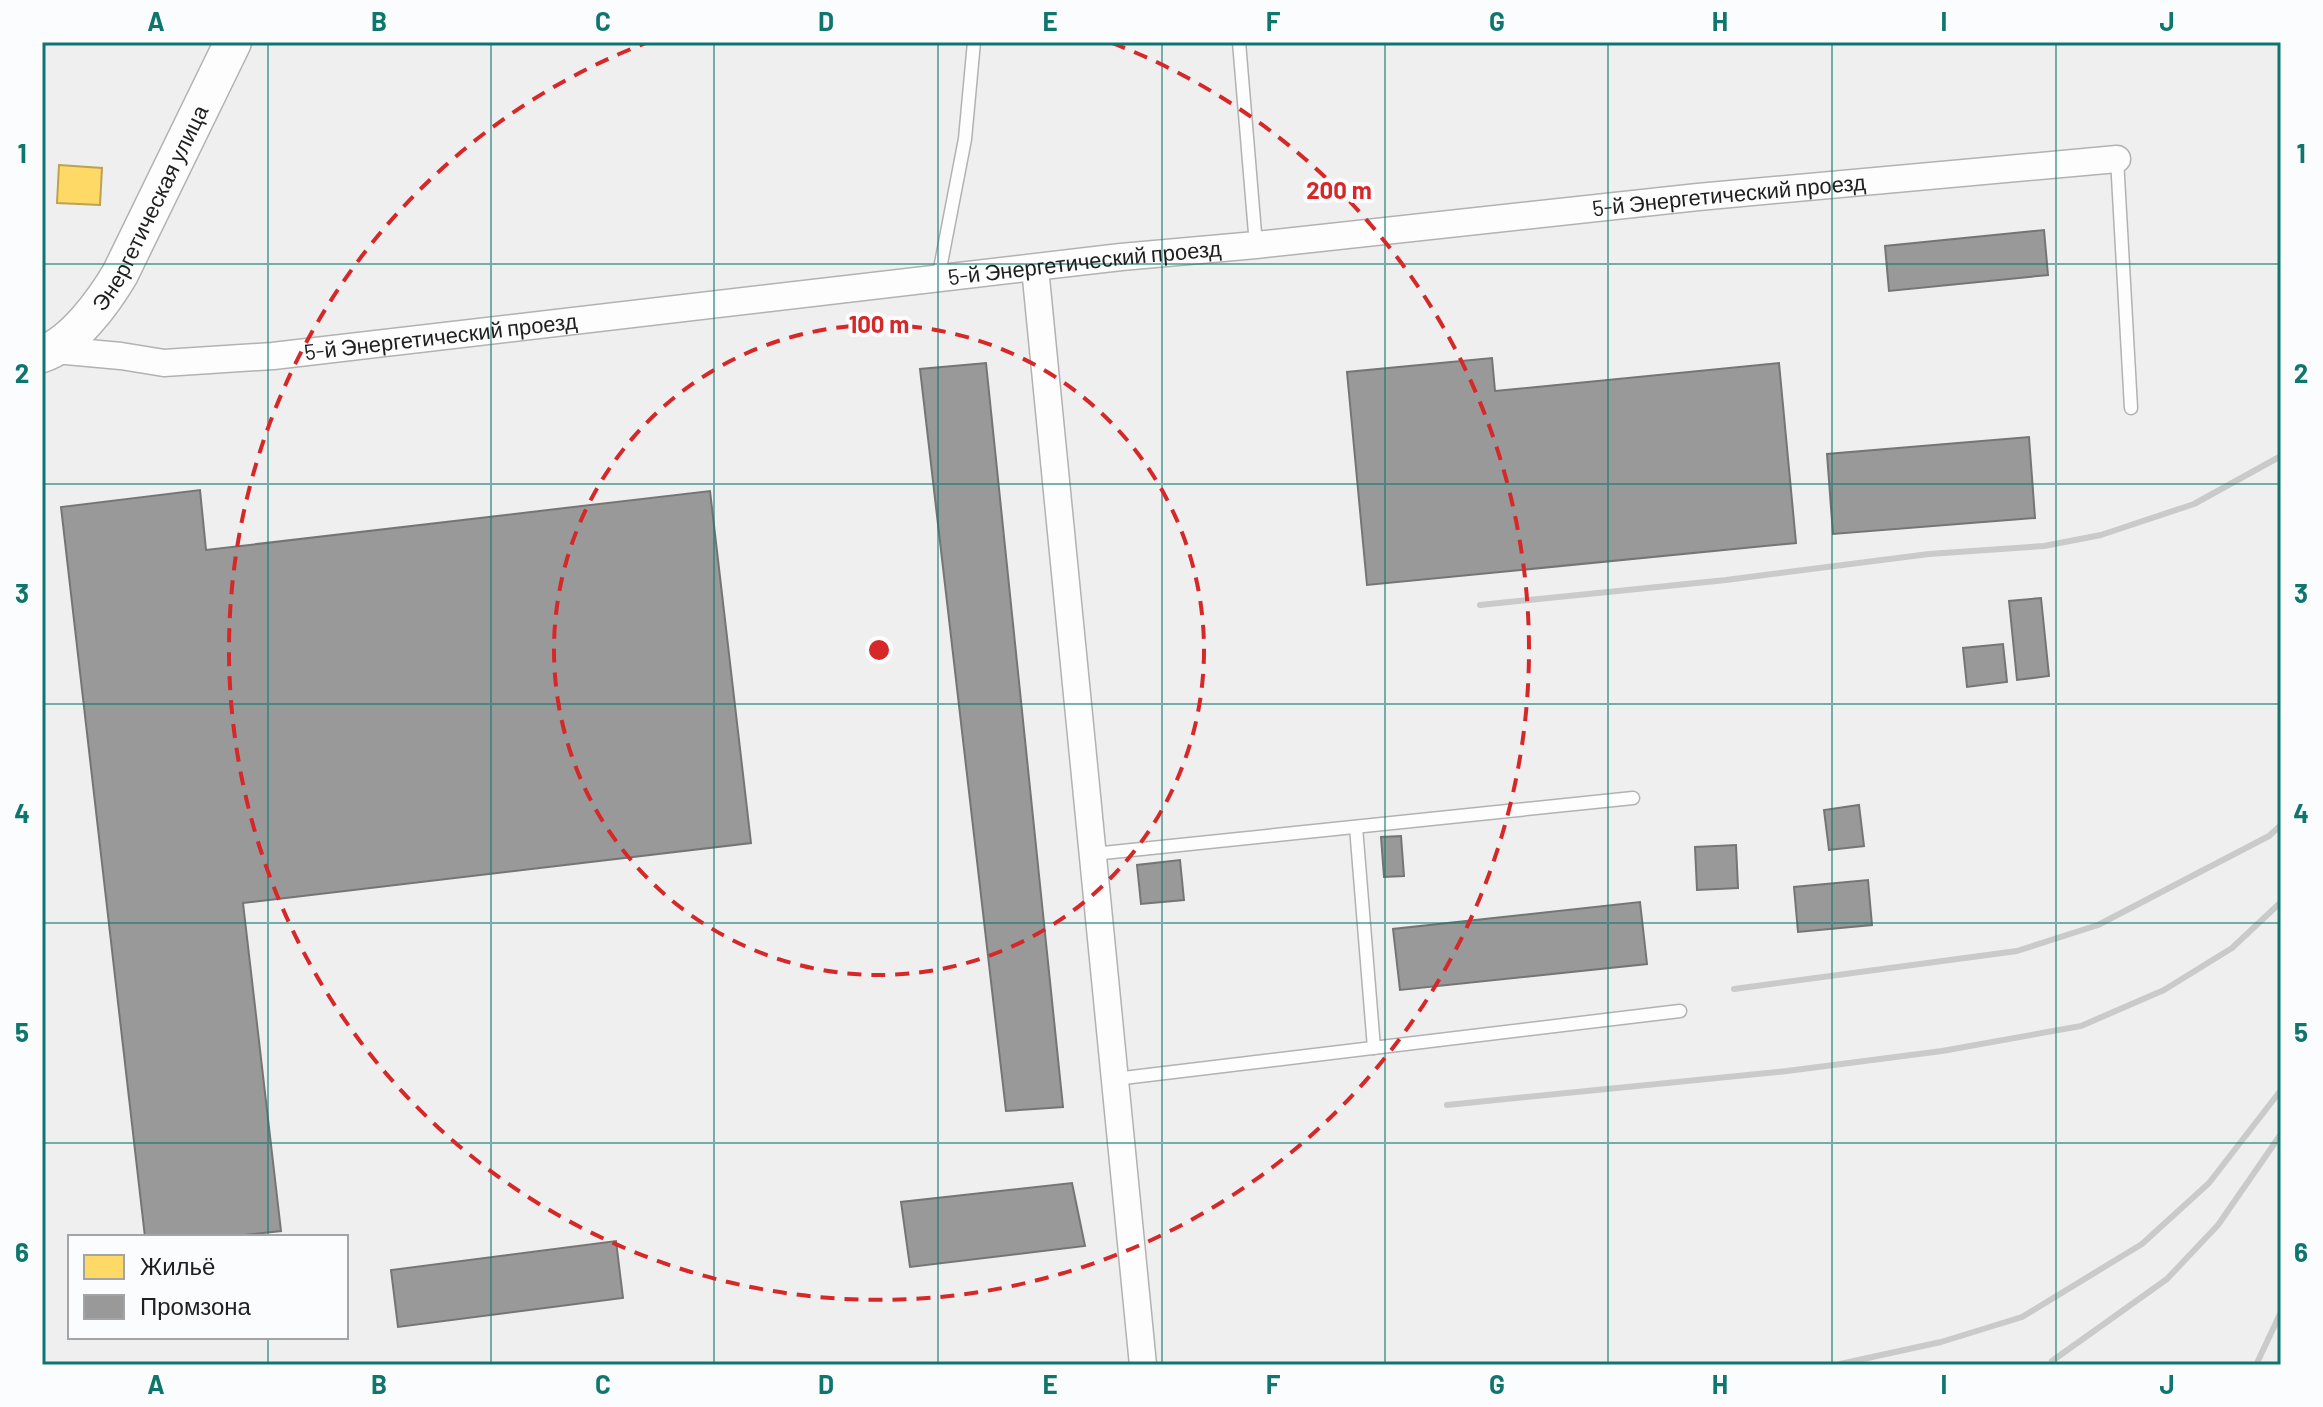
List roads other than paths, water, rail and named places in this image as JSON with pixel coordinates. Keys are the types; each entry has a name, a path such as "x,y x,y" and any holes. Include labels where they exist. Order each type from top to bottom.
{"main road":[{"name":"Энергетическая улица","path":"48,352 102,304 120,274 233,42"}],"street":[{"name":"5-й Энергетический проезд","path":"48,352 121,356 164,363 273,356 1121,257 1698,197 2117,159"},
{"path":"1035,268 1143,1365"}],"lane":[{"path":"938,279 965,139 974,42"},
{"path":"1239,42 1256,245"},
{"path":"2117,159 2131,408"},
{"path":"1093,854 1633,798"},
{"path":"1356,827 1374,1048"},
{"path":"1115,1079 1680,1011"}],"railway":[{"path":"1480,605 1726,580 1929,554 2044,546 2101,535 2194,504 2281,456"},
{"path":"1734,989 2017,951 2098,925 2269,836 2281,825"},
{"path":"1447,1105 1787,1071 1942,1051 2081,1026 2164,990 2232,948 2281,902"},
{"path":"1840,1364 1941,1342 2022,1317 2142,1244 2209,1183 2281,1090"},
{"path":"2052,1361 2167,1279 2218,1225 2281,1134"},
{"path":"2256,1365 2281,1312"}]}
